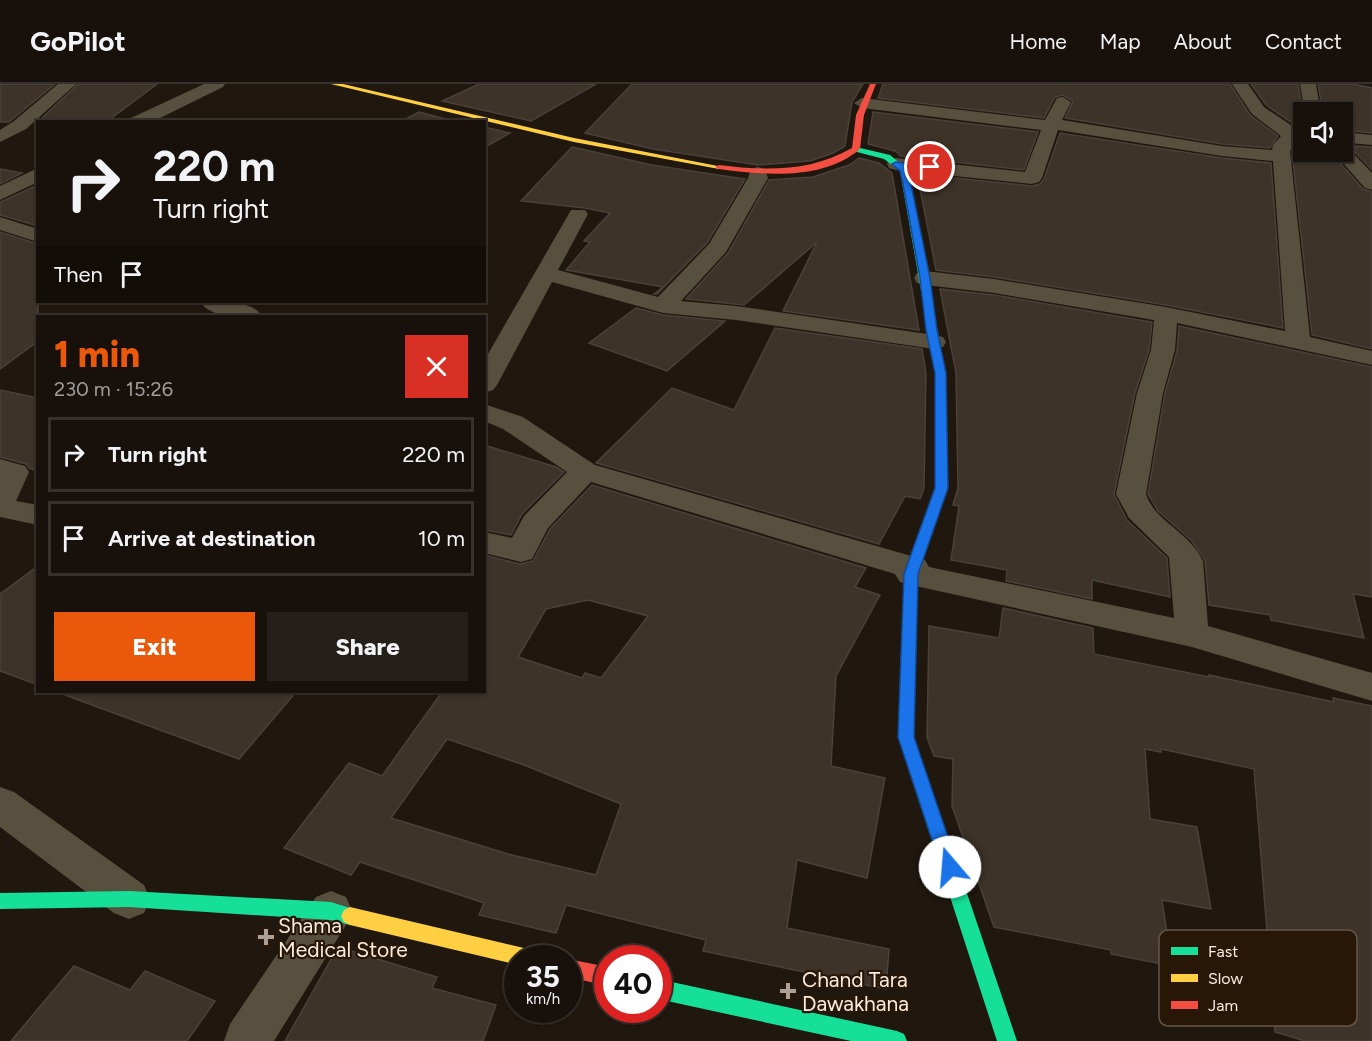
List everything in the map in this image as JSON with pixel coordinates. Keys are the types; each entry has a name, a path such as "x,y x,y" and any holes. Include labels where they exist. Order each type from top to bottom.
{"street":[{"path":"0,137 20,125 68,84"},
{"path":"141,120 217,84"},
{"path":"334,84 485,120"},
{"path":"856,149 856,126 862,103 873,84"},
{"path":"1240,84 1245,95 1259,109 1293,135"},
{"path":"1308,84 1311,102"},
{"path":"896,164 1032,178 1052,125 1064,102"},
{"path":"862,103 1052,125 1222,151 1282,156"},
{"path":"486,120 653,157 758,173 812,169 841,159 856,149 887,156 904,170 941,373 941,488 912,572 906,737 1007,1041"},
{"path":"1353,144 1372,140"},
{"path":"1293,141 1282,145 1282,156 1298,342"},
{"path":"1353,161 1372,184"},
{"path":"663,306 718,247 758,178 758,173"},
{"path":"0,194 36,175"},
{"path":"486,381 578,214"},
{"path":"0,223 36,235"},
{"path":"546,273 663,306 736,313 934,342"},
{"path":"925,278 994,286 1166,314 1372,358"},
{"path":"215,303 246,315"},
{"path":"1166,314 1163,351 1150,393 1131,494 1133,503 1140,513 1183,552 1186,561 1192,634"},
{"path":"486,413 513,423 585,471 912,572 1192,634 1372,687"},
{"path":"0,468 15,472 0,506"},
{"path":"486,542 521,551 535,523 585,471"},
{"path":"0,506 36,477"},
{"path":"0,506 36,515"},
{"path":"0,804 129,899"},
{"path":"0,901 129,899 331,911 504,952"},
{"path":"247,1041 331,911"},
{"path":"672,991 897,1041"}],"building":[{"path":"0,84 55,84 9,122 0,122"},
{"path":"78,84 157,84 109,120 40,120"},
{"path":"479,84 596,84 531,121 442,101"},
{"path":"632,84 863,84 852,102 845,146 810,161 758,165 653,149 585,133"},
{"path":"883,84 1230,84 1250,115 1278,136 1270,148 1222,144 1065,118 1073,101 1063,95 1055,97 1044,118 878,98"},
{"path":"1251,84 1298,84 1301,102 1293,102 1293,123 1266,105"},
{"path":"1318,84 1353,84 1372,88 1372,133 1353,131 1353,102 1321,101"},
{"path":"419,112 449,120 404,120"},
{"path":"873,112 1038,132 1024,170 901,156 895,151 868,144"},
{"path":"486,127 510,133 486,147"},
{"path":"1060,133 1222,158 1271,163 1283,328 1166,305 994,277 936,270 917,174 1032,186 1040,184 1044,179"},
{"path":"1355,146 1372,147 1372,170 1355,152"},
{"path":"572,147 652,165 745,179 707,243 657,294 654,294 663,287 566,270 590,242 584,241 610,213 521,201"},
{"path":"859,158 879,163 892,173 919,330 783,311 817,242 744,305 686,299 728,253 769,180 813,177 849,165"},
{"path":"1293,162 1339,162 1363,189 1372,192 1372,349 1312,335"},
{"path":"0,169 22,173 0,184"},
{"path":"36,186 36,225 0,215 0,202"},
{"path":"0,232 36,243 38,315 36,315 36,342 0,369"},
{"path":"940,289 994,295 1152,322 1149,350 1135,393 1114,494 1127,520 1167,558 1170,597 1092,580 1092,599 1006,581 1007,570 951,560 959,506 953,505 958,488 956,373"},
{"path":"636,308 663,315 725,321 667,371 589,343"},
{"path":"1179,326 1372,367 1372,597 1353,594 1364,638 1271,620 1270,615 1209,605 1205,560 1191,540 1158,511 1148,494 1165,393 1177,351"},
{"path":"775,328 922,349 926,373 924,488 920,499 905,496 879,544 596,463 672,388 734,410"},
{"path":"0,390 36,398 36,470 26,464 0,457"},
{"path":"486,446 556,467 564,472 522,514 511,535 486,530"},
{"path":"592,485 866,568 855,587 880,595 836,676 831,766 885,778 867,878 797,860 787,928 889,949 886,989 703,951 706,940 566,905 556,933 479,915 484,903 360,862 351,875 284,848 349,763 382,776 441,693 486,693 486,556 520,564 533,561 550,529","holes":["588,600 648,616 601,678 585,673 582,678 518,657 546,609","447,739 524,765 621,804 596,875 508,854 391,818"]},
{"path":"36,567 36,684 0,671 0,594"},
{"path":"1003,608 1093,628 1094,654 1209,677 1209,675 1334,702 1333,698 1372,706 1372,1041 1305,1041 1275,1032 1275,1026 1357,1026 1357,930 1267,930 1254,769 1161,749 1161,752 1145,749 1150,819 1197,827 1211,909 1162,900 1167,930 1159,930 1159,963 1111,954 1111,950 994,927 976,875 976,851 967,849 952,806 953,759 934,756 927,737 929,626 999,638"},
{"path":"66,693 295,693 239,759 65,695"},
{"path":"338,947 437,977 432,988 496,1005 483,1041 285,1041"},
{"path":"74,966 130,990 145,971 215,1001 187,1041 11,1041"}],"traffic: fast":[{"path":"856,149 887,157 904,170 941,376"},
{"path":"910,601 906,737 1007,1041"},
{"path":"0,901 129,899 331,911 350,916"},
{"path":"672,992 897,1041"}],"traffic: slow":[{"path":"334,84 574,140 719,167"},
{"path":"910,601 911,574 941,488 941,376"},
{"path":"350,916 504,952"}],"traffic: jam":[{"path":"719,167 754,171 790,171 824,165 840,158 856,149 860,115 873,84"},
{"path":"582,971 594,974"}],"place":[{"name":"Shama Medical Store","path":"266,937"},
{"name":"Chand Tara Dawakhana","path":"788,991"}],"route":[{"path":"930,167 896,164 904,170 925,278 931,330 941,373 941,488 911,574 906,737 950,867"}]}
